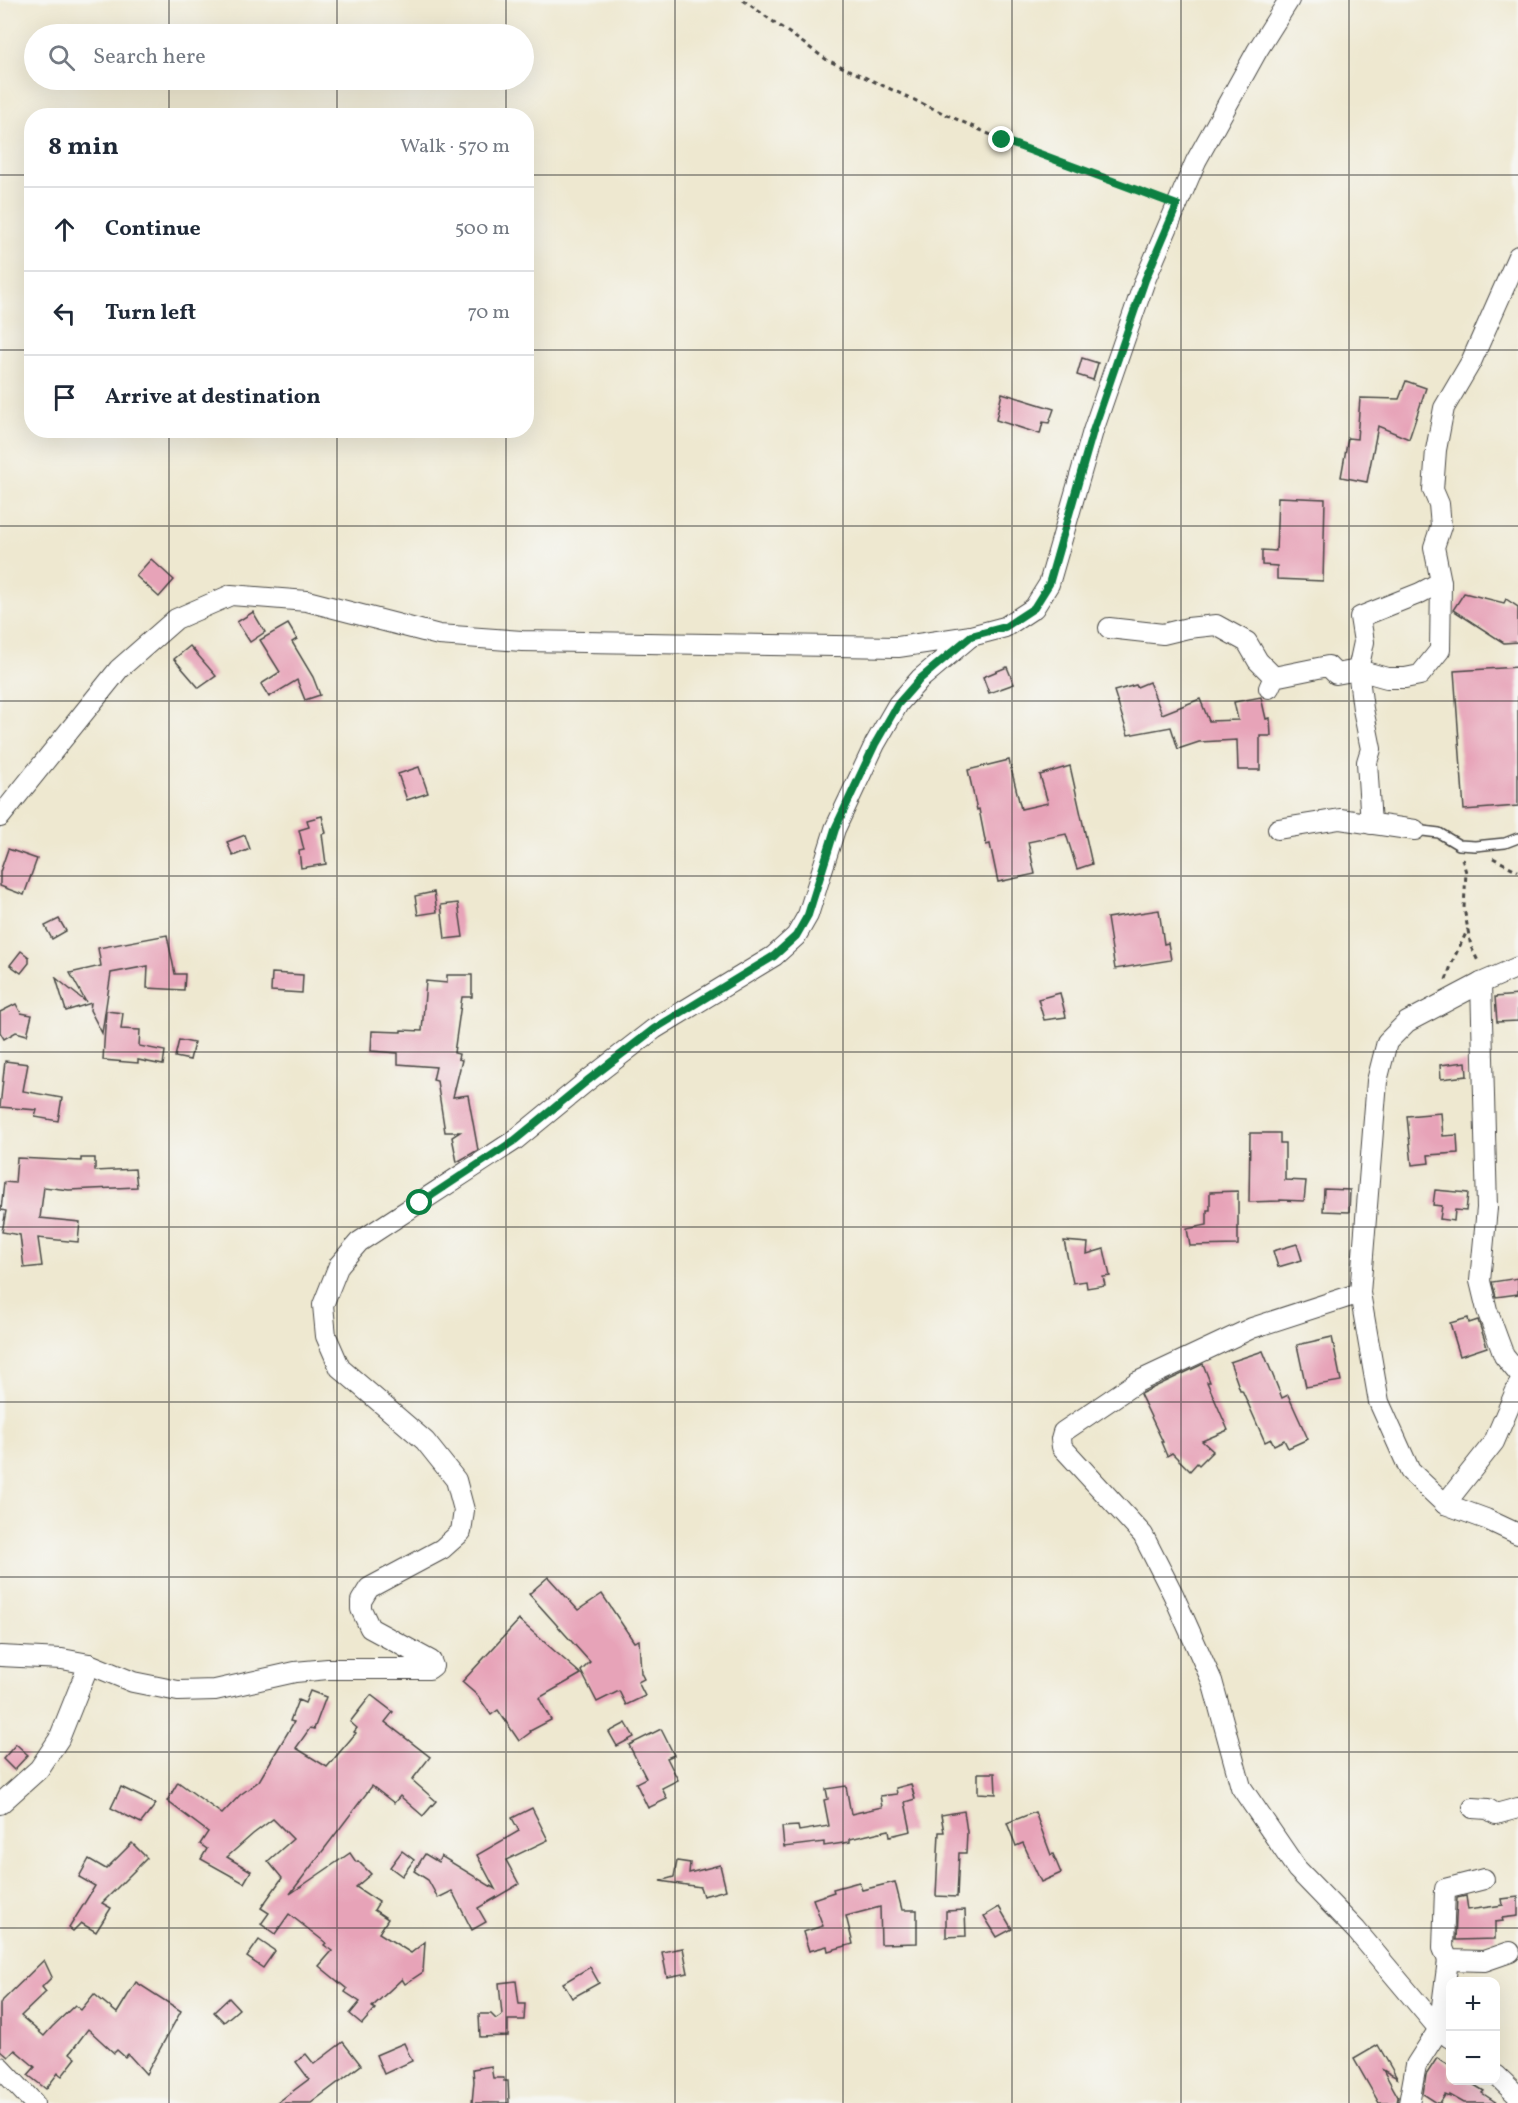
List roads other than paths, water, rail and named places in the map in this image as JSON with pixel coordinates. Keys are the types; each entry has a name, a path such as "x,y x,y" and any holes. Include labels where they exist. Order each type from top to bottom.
{"street":[{"path":"0,817 119,669 176,619 231,596 307,601 439,634 522,641 898,647 971,636 1005,627 1034,608 1049,584 1093,431 1145,280 1196,161 1257,51 1289,0"},
{"path":"1109,628 1162,634 1216,625 1247,642 1271,683 1328,666 1336,674 1358,670 1388,678 1420,675 1440,650 1441,582 1434,547 1441,526 1439,504 1433,490 1436,450 1444,408 1471,362 1518,256"},
{"path":"1371,824 1367,762 1371,749 1358,670 1364,642 1360,617 1441,582"},
{"path":"0,1656 62,1659 89,1664 132,1682 178,1691 215,1690 306,1671 429,1669 433,1666 431,1661 370,1628 361,1609 361,1601 369,1588 442,1550 461,1532 464,1510 456,1480 425,1441 340,1368 326,1336 323,1305 339,1265 359,1242 515,1140 654,1029 774,956 796,936 808,915 835,829 875,744 898,704 920,679 971,636"},
{"path":"1278,829 1340,819 1414,830"},
{"path":"1518,967 1481,983 1407,1022 1387,1042 1377,1081 1360,1293 1379,1402 1410,1471 1444,1504 1486,1519 1518,1534"},
{"path":"1481,983 1486,1208 1480,1281 1486,1310 1503,1356 1518,1373"},
{"path":"1360,1293 1252,1328 1137,1382 1064,1432 1061,1439 1062,1447 1143,1536 1173,1594 1212,1681 1241,1787 1297,1869 1356,1930 1445,2033"},
{"path":"1444,1504 1494,1442 1518,1386"},
{"path":"0,1804 39,1769 59,1738 89,1664"},
{"path":"1473,1808 1488,1809 1496,1814 1518,1808"},
{"path":"1409,2103 1416,2065 1445,2033 1448,1960 1443,1948 1445,1889 1484,1879"},
{"path":"1448,1960 1484,1961 1510,1952"},
{"path":"0,2067 34,2103"},
{"path":"1500,2079 1518,2096"}],"lane":[{"path":"1414,830 1439,833 1459,845 1504,843 1518,838"}]}
